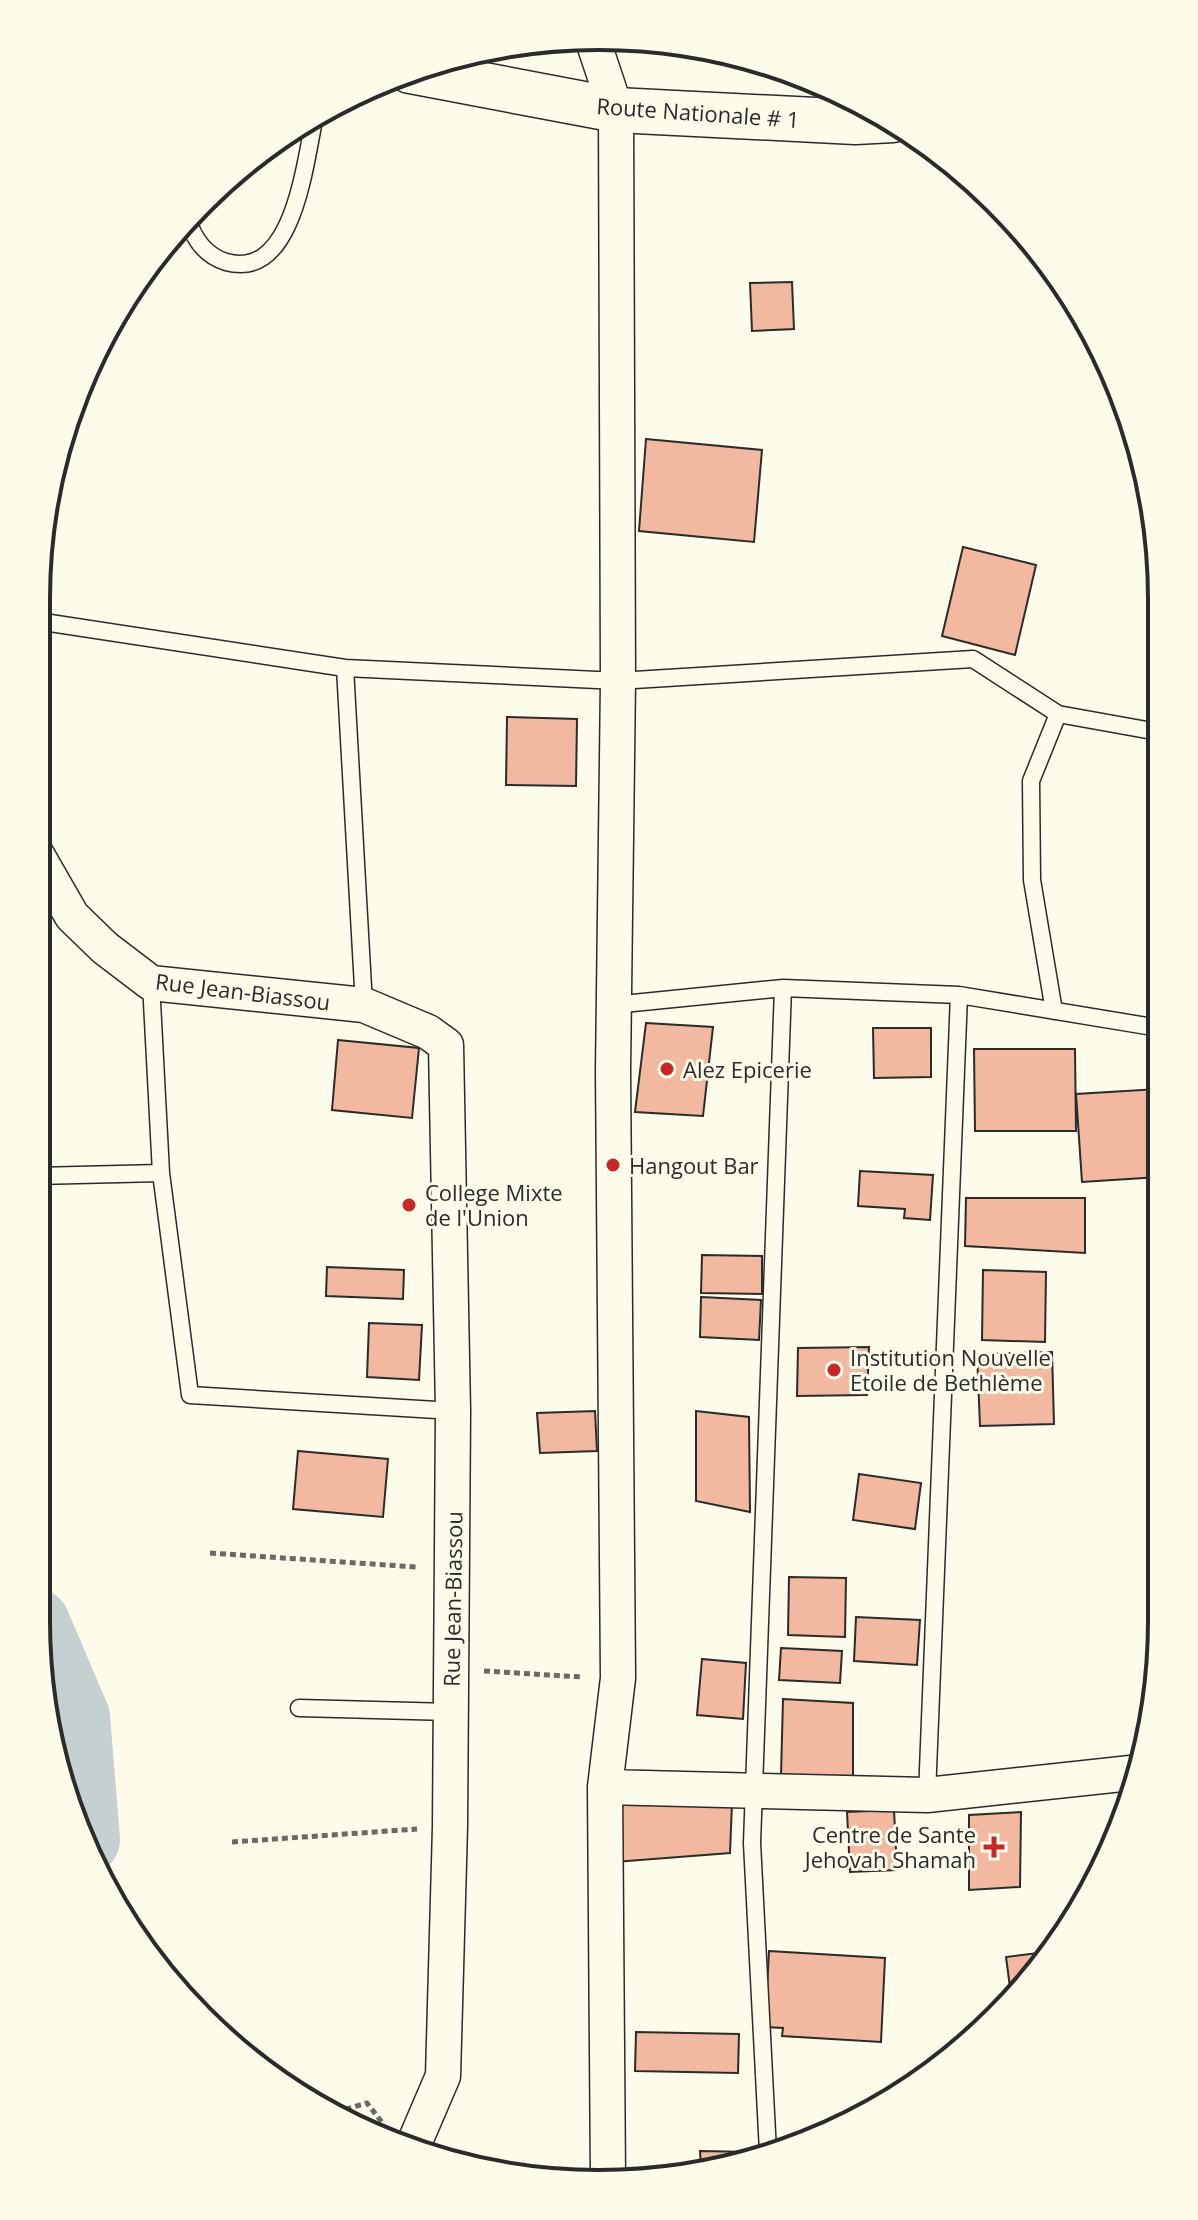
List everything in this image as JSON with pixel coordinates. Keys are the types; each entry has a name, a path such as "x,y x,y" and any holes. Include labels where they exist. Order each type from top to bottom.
{"main road":[{"name":"Route Nationale # 1","path":"434,76 616,110 869,121"}],"street":[{"path":"596,50 616,110 618,681 613,1005 618,1678 605,1787 608,2170"},
{"name":"Rue Jean-Biassou","path":"50,878 72,916 105,948 151,983 364,1005 428,1032 446,1045 453,1411 450,1827 443,2076 416,2138"},
{"path":"605,1787 927,1795 1126,1774"}],"lane":[{"path":"193,230 203,250 226,262 249,262 263,256 291,224 311,132"},
{"path":"50,623 345,668 618,681 973,659 1058,714 1148,730"},
{"path":"345,668 364,1005"},
{"path":"1054,1011 1032,880 1031,781 1058,714"},
{"path":"151,983 161,1173 190,1395 453,1411"},
{"path":"768,2143 752,1843 783,988"},
{"path":"613,1005 783,988 959,995 1148,1026"},
{"path":"927,1795 959,995"},
{"path":"50,1176 161,1173"},
{"path":"299,1708 450,1712"}],"path":[{"path":"210,1553 452,1570"},
{"path":"451,1670 618,1678"},
{"path":"232,1842 450,1827"},
{"path":"348,2109 367,2103 384,2126"}],"building":[{"path":"792,282 794,329 752,331 750,283"},
{"path":"646,439 762,450 754,542 639,531"},
{"path":"963,547 1036,565 1015,655 942,636"},
{"path":"507,717 577,719 576,786 506,785"},
{"path":"646,1023 713,1027 703,1116 635,1112"},
{"path":"873,1028 931,1028 931,1077 874,1078"},
{"path":"338,1040 419,1048 412,1118 332,1110"},
{"path":"974,1049 1075,1049 1076,1131 975,1131"},
{"path":"1148,1090 1148,1178 1082,1182 1076,1094"},
{"path":"860,1171 933,1175 930,1220 904,1218 905,1209 858,1206"},
{"path":"966,1198 1085,1198 1085,1253 965,1246"},
{"path":"702,1255 762,1256 762,1294 701,1293"},
{"path":"327,1267 404,1270 403,1299 326,1296"},
{"path":"983,1270 1046,1272 1045,1342 982,1340"},
{"path":"701,1297 761,1300 759,1340 700,1337"},
{"path":"369,1323 422,1325 419,1380 367,1377"},
{"path":"869,1347 867,1395 797,1396 798,1348"},
{"path":"1052,1352 1054,1424 980,1426 977,1354"},
{"path":"595,1411 597,1451 540,1453 537,1413"},
{"path":"696,1411 749,1417 750,1512 696,1501"},
{"path":"298,1451 388,1459 383,1517 293,1509"},
{"path":"859,1474 921,1483 915,1529 853,1520"},
{"path":"789,1577 846,1578 845,1637 788,1635"},
{"path":"856,1617 920,1620 917,1665 854,1661"},
{"path":"781,1648 842,1651 840,1683 779,1680"},
{"path":"702,1659 746,1663 743,1719 697,1715"},
{"path":"783,1699 853,1703 853,1776 781,1775"},
{"path":"614,1803 732,1803 730,1853 615,1862"},
{"path":"894,1810 897,1870 850,1872 847,1812"},
{"path":"1021,1812 1020,1887 969,1890 969,1815"},
{"path":"769,1951 885,1958 881,2042 782,2036 783,2028 765,2027"},
{"path":"1036,1953 1010,1985 1006,1957"},
{"path":"636,2032 739,2034 738,2073 635,2071"},
{"path":"700,2151 738,2152 706,2159 701,2160"}],"waterway":[{"path":"51,1659 76,1717 83,1809"}],"place":[{"name":"Alez Epicerie","path":"667,1069"},
{"name":"Hangout Bar","path":"613,1165"},
{"name":"College Mixte de l'Union","path":"409,1205"},
{"name":"Institution Nouvelle Etoile de Bethlème","path":"834,1370"},
{"name":"Centre de Sante Jehovah Shamah","path":"994,1847"}]}
